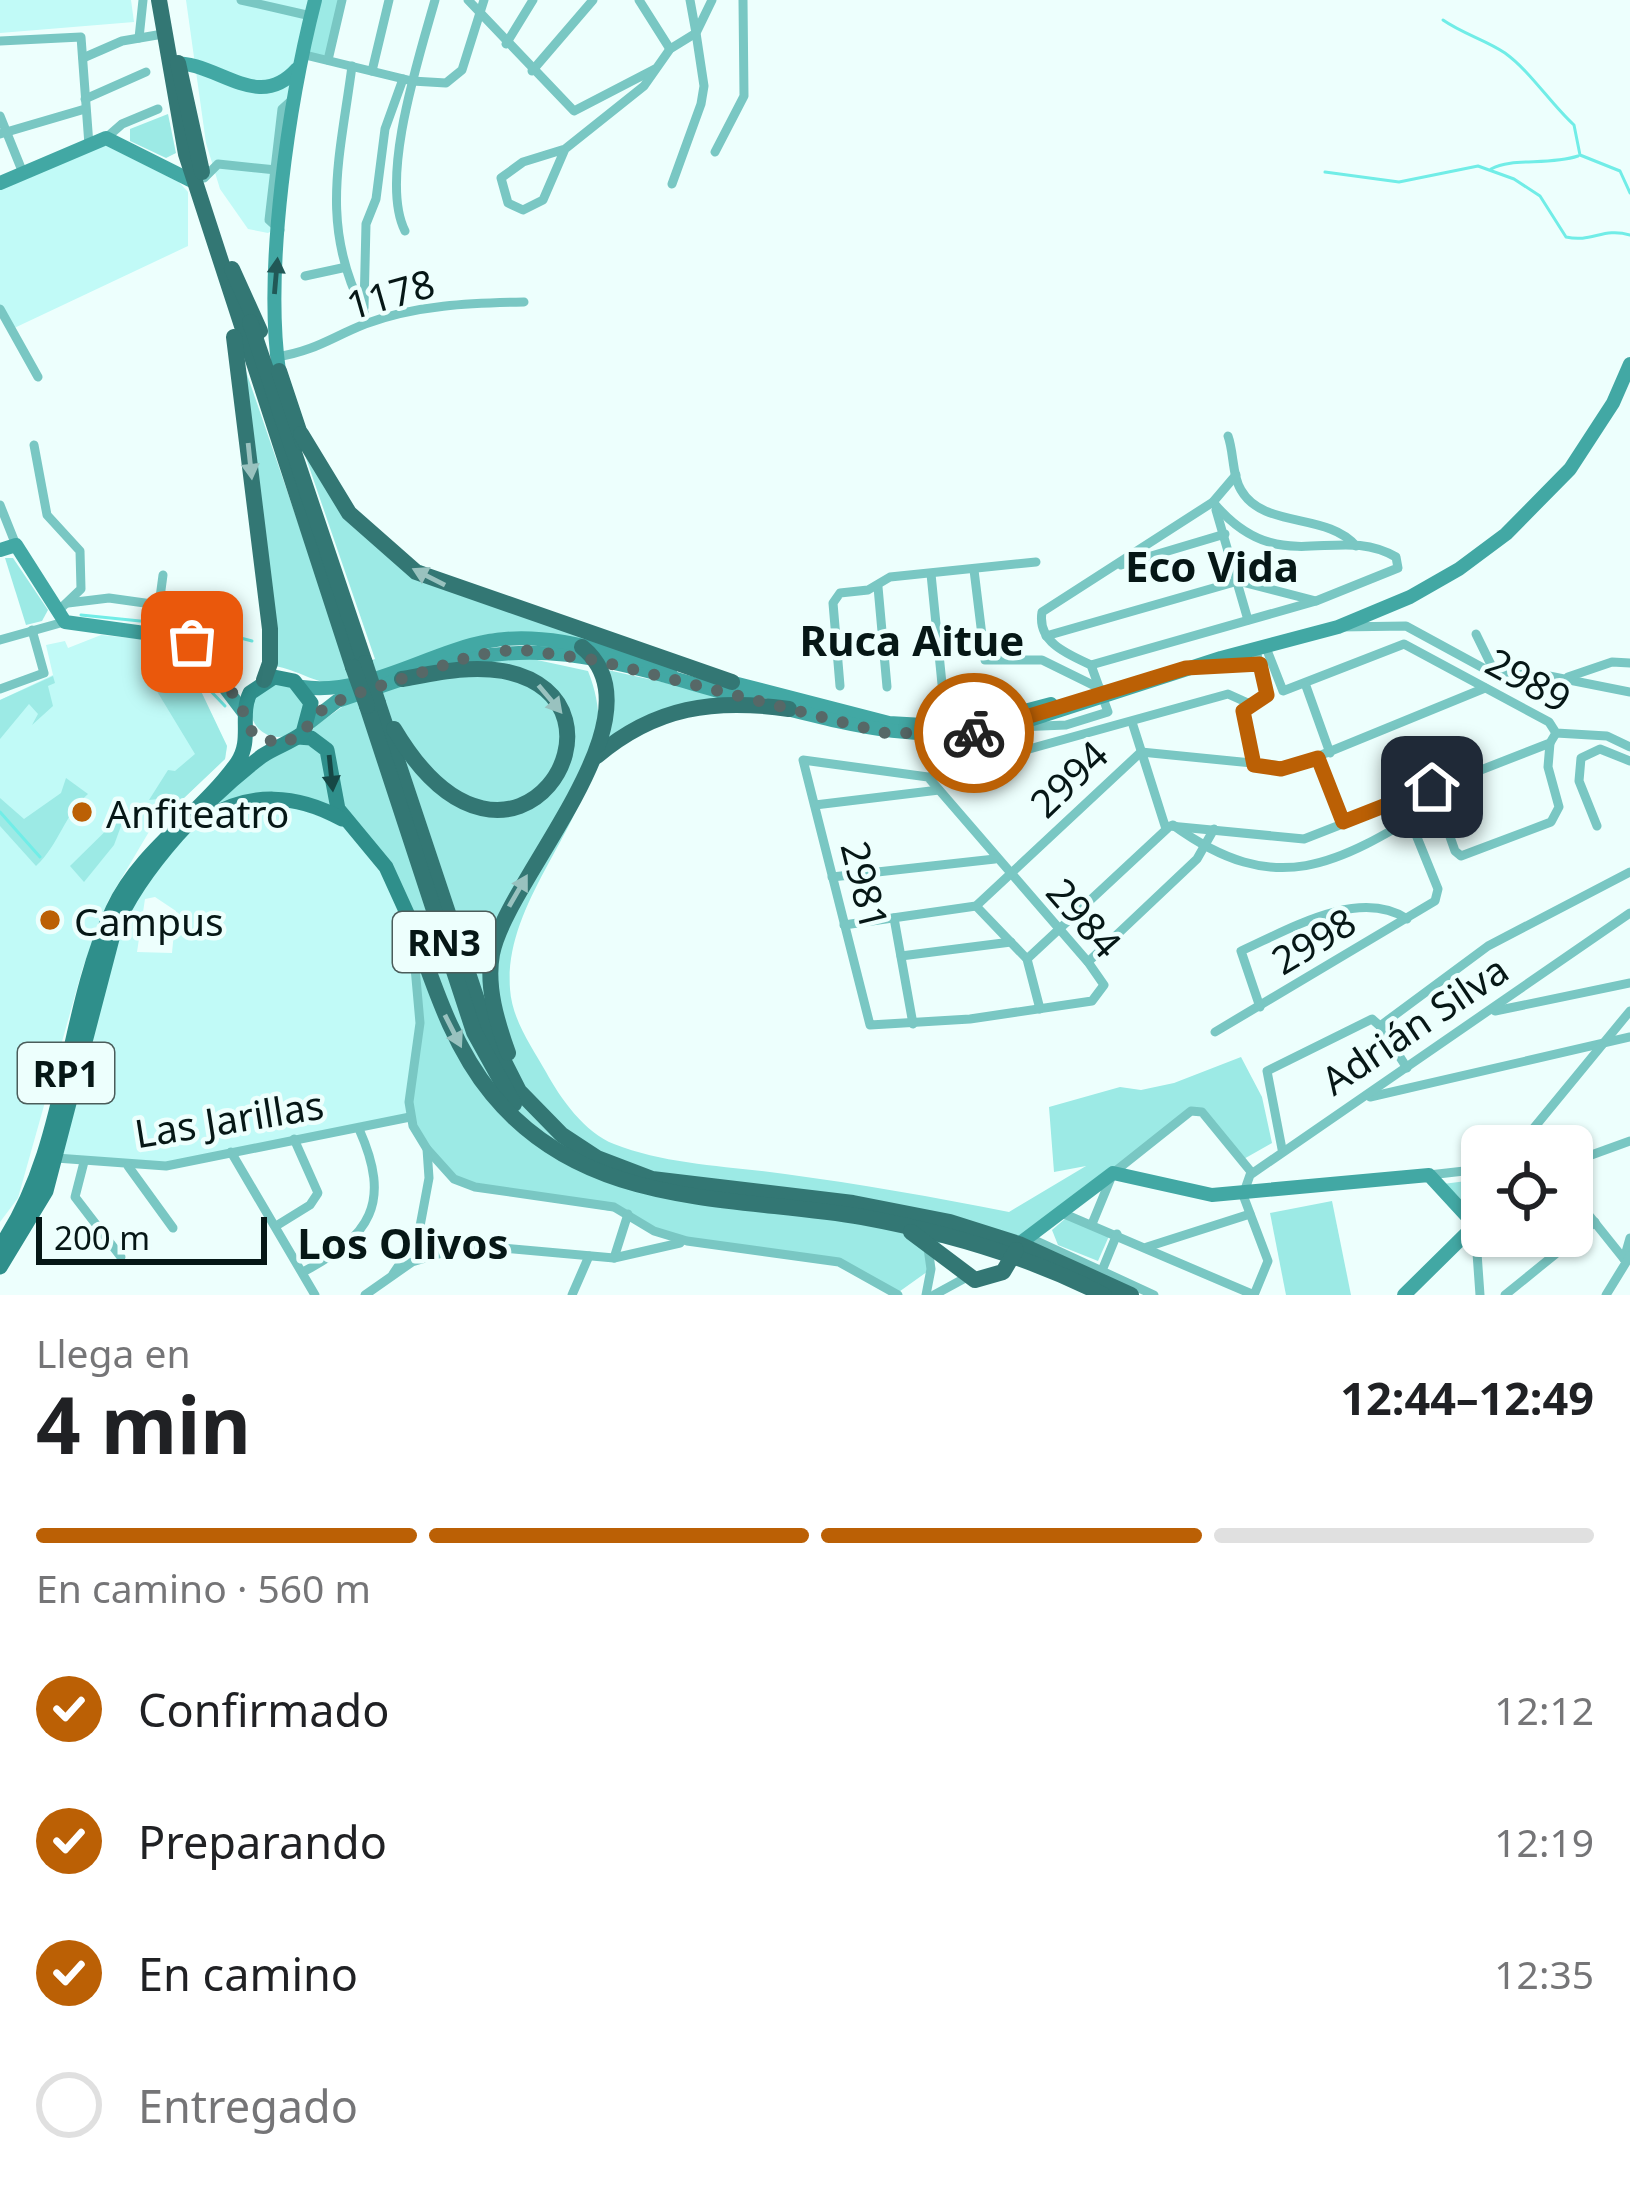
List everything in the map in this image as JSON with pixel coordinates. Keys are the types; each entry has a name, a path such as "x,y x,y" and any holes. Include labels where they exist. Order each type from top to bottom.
{"highway":[{"name":"RN3","path":"159,0 212,243 359,665 481,1048 520,1111 565,1153 645,1190 1020,1245"},
{"name":"RN3","path":"170,0 172,63"},
{"name":"RN3","path":"199,180 320,526 359,665"},
{"path":"212,243 236,345 271,645 262,681"},
{"path":"232,269 278,364 301,434 320,526"},
{"path":"301,434 350,513 416,572 732,682"},
{"path":"542,1118 515,1070 497,1020 491,959 509,907 596,757 606,703 588,654"},
{"path":"372,705 420,771 465,806 517,807 534,800 559,774 568,728 559,704 538,684 481,669 402,679"},
{"path":"596,757 630,730 678,710 735,704 789,709"},
{"name":"RN3","path":"372,705 484,1024 510,1077 542,1118 597,1158 652,1179 853,1203 950,1222 1020,1245 1131,1295"},
{"path":"411,922 444,1014 478,1076 516,1118 565,1153"},
{"path":"900,1226 967,1277 995,1277 1020,1245"}],"main road":[{"path":"278,364 274,308 280,171 313,8"},
{"path":"263,89 279,86 299,61"},
{"path":"172,63 294,97"},
{"path":"0,183 106,138 199,180"},
{"path":"165,167 192,155"},
{"path":"310,722 337,701 505,650 588,654 732,682 909,727 959,727 1186,668 1263,655 1410,597 1506,535 1570,469 1613,403 1630,364"},
{"path":"0,550 16,545 64,612 184,637 220,676 260,739 311,738 327,750 334,796 386,867 411,922"},
{"path":"220,676 262,681 284,677 302,687 349,686 493,640 526,638 908,736 963,736 1008,727 1102,692"},
{"name":"RP1","path":"0,1247 28,1202 46,1152 97,952 116,903 169,832 237,763 250,692 262,681"},
{"path":"302,687 311,704 310,722"},
{"name":"RP1","path":"0,1267 36,1214 56,1158 114,931 128,899 166,850 255,762 293,740 310,722"},
{"path":"166,850 213,814 255,799 308,803 351,825"},
{"path":"1020,1245 1113,1173 1197,1194 1243,1195 1429,1175 1461,1212"},
{"path":"1404,1295 1461,1249"}],"street":[{"path":"140,38 143,0"},
{"path":"241,0 313,8"},
{"path":"328,60 342,0"},
{"path":"372,71 389,0"},
{"path":"364,325 366,224 376,199 386,129 435,0"},
{"path":"468,0 574,111 655,69"},
{"path":"299,61 328,60 408,80 456,80 484,0"},
{"path":"506,44 532,0"},
{"path":"532,70 593,0"},
{"path":"639,0 670,49"},
{"path":"672,184 704,86 690,0"},
{"path":"565,149 543,200 523,210 508,203 501,178 511,167 565,149 622,106 670,49 696,33 712,0"},
{"path":"716,152 744,96 743,0"},
{"path":"82,58 163,34"},
{"path":"0,41 81,37 89,145"},
{"path":"352,66 335,192 342,268 364,312"},
{"path":"3,133 85,104 146,72"},
{"path":"405,231 393,194 408,80"},
{"path":"106,138 122,124 158,109"},
{"path":"0,116 23,173"},
{"path":"192,155 218,164 280,171"},
{"path":"199,180 218,164"},
{"path":"304,276 342,268"},
{"name":"1178","path":"278,364 319,350 364,325 443,304 524,302"},
{"path":"0,309 5,332 38,377"},
{"path":"1228,436 1241,490 1260,507 1334,526 1356,546"},
{"path":"34,445 47,514 81,556 81,589 64,612"},
{"path":"1102,692 1091,665 1046,636 1040,616 1213,502 1236,475"},
{"path":"1213,502 1248,620"},
{"path":"1091,665 1316,601 1400,563 1384,550 1278,545 1231,524 1213,502"},
{"path":"0,505 16,545"},
{"path":"1108,569 1226,534"},
{"path":"840,686 833,603 840,593 878,586 890,578 1036,562"},
{"path":"974,570 985,660 1042,660 1102,692"},
{"path":"931,574 942,684"},
{"path":"0,640 101,598 159,605 163,575"},
{"path":"1046,636 1238,581 1316,601"},
{"path":"878,586 887,687"},
{"path":"1338,627 1420,630 1498,676 1562,679 1630,692"},
{"path":"1,686 45,670 32,629"},
{"path":"1476,634 1498,676"},
{"name":"2989","path":"1306,686 1310,679 1404,644 1549,722 1552,738 1594,736 1630,747"},
{"path":"1263,655 1280,690 1306,686 1330,753"},
{"path":"1248,703 1264,699 1268,692 1263,655"},
{"path":"1562,679 1612,662 1630,663"},
{"name":"2994","path":"976,906 1141,752 1281,769 1485,688"},
{"path":"928,777 1228,694 1243,696 1248,703 1244,720 1254,765"},
{"path":"1132,722 1169,827 1238,864 1303,868 1438,803"},
{"path":"1594,736 1598,749"},
{"path":"1432,787 1462,856 1551,822 1559,807 1548,767 1552,738"},
{"path":"1028,959 1169,827 1291,840 1552,738"},
{"name":"2989","path":"1597,826 1578,767 1588,752 1598,749 1630,761"},
{"path":"1318,758 1343,822"},
{"name":"2981","path":"913,1024 870,1025 803,760 928,777"},
{"name":"2984","path":"928,777 1104,985 1092,1001 1040,1009"},
{"path":"815,805 939,790"},
{"name":"2998","path":"1215,1032 1407,919 1438,895 1410,820"},
{"path":"1088,962 1198,860 1214,829"},
{"path":"832,877 995,859"},
{"path":"1380,1026 1488,946 1630,872"},
{"path":"844,925 976,906 1028,959 1040,1009 913,1024 894,918"},
{"path":"1260,1006 1241,951 1358,907 1382,906 1407,919"},
{"name":"Adrián Silva","path":"1243,1195 1252,1173 1282,1149 1408,1068 1630,913"},
{"path":"411,922 420,1023 410,1117 427,1149 454,1179 475,1187 628,1214 654,1232 687,1241 839,1262 898,1295"},
{"path":"901,956 1011,942"},
{"path":"1491,1011 1513,1011 1630,983"},
{"path":"1359,1100 1630,1035 1626,1016"},
{"path":"1537,1125 1626,1016"},
{"path":"1282,1149 1268,1071 1372,1019 1408,1068"},
{"path":"1092,1224 1113,1173 1182,1115 1197,1110 1252,1173"},
{"name":"Las Jarillas","path":"56,1158 166,1166 410,1117"},
{"path":"303,1272 345,1247 363,1228 373,1207 375,1169 359,1129"},
{"path":"276,1226 310,1205 318,1193 294,1139"},
{"path":"1593,1154 1630,1141"},
{"path":"393,1274 410,1256 426,1210 427,1149"},
{"path":"231,1152 315,1295"},
{"path":"84,1162 75,1197 121,1257"},
{"path":"128,1166 173,1228"},
{"path":"1429,1175 1461,1171"},
{"path":"1062,1213 1254,1295 1268,1261 1243,1195"},
{"path":"614,1258 628,1214"},
{"path":"1147,1247 1250,1214"},
{"path":"1505,1295 1594,1222 1627,1257"},
{"path":"1102,1281 1117,1234"},
{"path":"1177,1260 1187,1234"},
{"path":"1606,1295 1627,1257 1630,1238"},
{"path":"365,1295 427,1255 469,1245 614,1258 687,1241"},
{"path":"926,1243 930,1295 967,1277"},
{"path":"1020,1245 1102,1281 1154,1295"},
{"path":"572,1295 589,1256"},
{"path":"1478,1294 1479,1257"}],"shaded area":[{"path":"0,0 131,0 134,22 0,33"},
{"path":"186,0 315,0 275,229 268,233 248,229 220,189 206,143"},
{"path":"315,0 343,0 328,60 301,54"},
{"path":"168,114 176,153 166,158 130,141 130,129"},
{"path":"106,138 165,167 188,192 188,246 10,330 0,309 0,183"},
{"path":"239,351 348,668 375,659 305,455 384,550 624,649 519,632 467,640 380,675 344,683 274,666"},
{"path":"5,558 13,558 48,610 42,621 26,625"},
{"name":"Campus","path":"101,635 178,643 227,746 225,759 150,830 108,901 83,967 18,1198 0,1222 0,700 53,675 46,645 65,641 68,648"},
{"path":"159,641 178,643 227,746 225,759 164,817 158,799 149,800 168,770 175,771 195,754 155,688"},
{"path":"514,655 588,671 598,715 595,757 583,796 526,910 513,948 510,989 519,1022 552,1082 574,1114 603,1139 677,1161 841,1182 1009,1212 1086,1166 1054,1172 1049,1107 1120,1087 1141,1090 1174,1083 1241,1057 1262,1097 1272,1143 1242,1160 1197,1110 1019,1243 926,1243 931,1269 896,1294 839,1262 669,1237 628,1214 475,1187 443,1170 410,1117 420,1023 405,900 346,817 330,743 308,731 352,700"},
{"path":"603,669 734,698 606,743 612,705"},
{"path":"53,676 55,683 48,686 53,706 32,725 38,714 29,704 0,739 0,700"},
{"path":"278,683 297,691 305,710 297,729 278,737 259,729 251,710 259,691"},
{"path":"296,742 319,746 337,814 299,797 207,814 260,763"},
{"path":"66,778 88,794 36,866 0,826 0,798 24,819 61,793"},
{"path":"275,798 360,833 411,922 420,1023 410,1117 166,1166 56,1158 124,907 193,828 213,814","holes":["155,897 176,911 172,953 137,952 145,899"]},
{"path":"127,810 114,845 84,882 70,866"},
{"path":"1461,1182 1461,1204 1443,1184"},
{"path":"1332,1201 1351,1295 1286,1295 1270,1213"},
{"path":"1066,1218 1109,1236 1098,1261 1058,1245 1052,1230"}],"waterway":[{"path":"1443,20 1514,61 1574,125 1580,155 1620,171 1630,193"},
{"path":"1491,169 1578,156"},
{"path":"1325,172 1399,182 1478,166 1514,179 1540,196 1566,237 1630,235"},
{"path":"81,615 199,627 252,641"},
{"path":"170,645 184,646 203,683 225,706"},
{"path":"0,812 40,857"}],"way so far":[{"path":"192,642 238,700 252,732 278,744 298,737 322,710 346,697 472,656 516,649 595,660 886,733 934,737 974,733"}],"place":[{"name":"Anfiteatro","path":"82,812"},
{"name":"Campus","path":"50,920"}],"district":[{"name":"Eco Vida","path":"1212,565"},
{"name":"Ruca Aitue","path":"912,639"},
{"name":"Los Olivos","path":"403,1242"}],"route":[{"path":"974,733 1090,702 1186,668 1260,664 1267,695 1248,703 1243,711 1254,765 1281,769 1318,758 1343,822 1432,787"}]}
